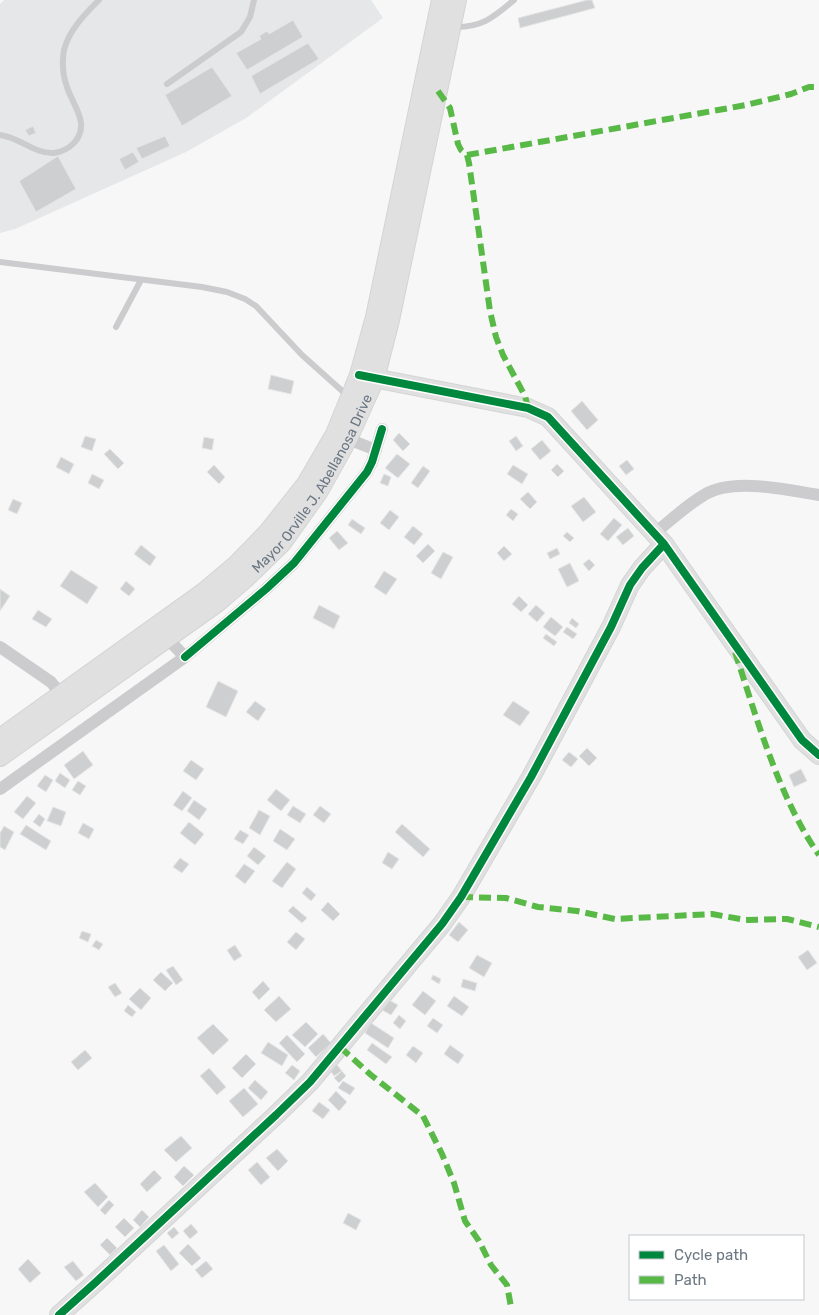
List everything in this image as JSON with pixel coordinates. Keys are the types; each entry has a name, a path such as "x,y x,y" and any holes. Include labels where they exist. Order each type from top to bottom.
{"street":[{"name":"Mayor Orville J. Abellanosa Drive","path":"441,0 444,26"},
{"name":"Mayor Orville J. Abellanosa Drive","path":"0,757 217,603 282,543 319,491 348,439 367,377 375,317 444,26 457,0"},
{"name":"Mayor Orville J. Abellanosa Drive","path":"0,738 204,592 236,565 268,532 306,484 335,434 350,397 367,377"},
{"path":"367,377 528,408 543,413 548,417 659,538 802,740 819,755"},
{"path":"0,789 185,657 294,563 367,472 382,429"},
{"path":"348,439 376,450"},
{"path":"59,1315 276,1116 310,1082 442,924 461,897 531,777 611,627 630,584 642,568 659,538 704,494 724,487 768,488 819,494"},
{"path":"168,638 185,657"},
{"path":"0,647 50,682 61,694"}],"lane":[{"path":"0,135 15,138 37,150 54,153 68,149 79,138 82,122 67,89 64,77 64,49 70,34 85,14 99,0"},
{"path":"167,84 241,32 250,17 254,0"},
{"path":"444,26 468,28 483,23 514,0"},
{"path":"0,262 202,287 227,292 245,299 256,306 302,355 350,397"},
{"path":"116,327 141,280"}],"shaded area":[{"path":"4,0 371,0 383,18 246,118 186,152 15,229 0,233 0,4"}],"building":[{"path":"592,0 595,8 520,28 518,18"},
{"path":"293,20 303,37 247,70 236,53 261,39 259,36 267,31 269,34"},
{"path":"308,43 319,59 260,94 251,76"},
{"path":"212,67 232,96 182,126 165,95"},
{"path":"33,126 36,133 29,136 25,130"},
{"path":"165,136 170,146 142,159 136,148"},
{"path":"133,152 139,162 125,170 119,159"},
{"path":"58,156 76,189 36,212 19,181"},
{"path":"271,375 294,381 291,394 268,389"},
{"path":"582,401 598,420 587,430 571,411"},
{"path":"399,433 410,444 403,451 393,440"},
{"path":"85,436 96,439 92,451 81,447"},
{"path":"516,436 523,446 516,451 509,441"},
{"path":"204,437 214,439 212,450 202,448"},
{"path":"542,440 551,451 540,460 531,449"},
{"path":"110,449 124,463 118,469 104,454"},
{"path":"397,454 410,464 398,478 385,468"},
{"path":"61,457 74,464 69,474 56,467"},
{"path":"627,460 634,469 626,475 619,466"},
{"path":"557,464 564,471 558,477 551,470"},
{"path":"214,465 225,477 219,484 207,472"},
{"path":"513,465 528,474 522,484 507,474"},
{"path":"423,466 430,471 418,488 411,483"},
{"path":"92,474 104,480 99,489 88,483"},
{"path":"384,474 391,477 388,486 380,483"},
{"path":"528,492 537,502 530,509 520,499"},
{"path":"584,497 596,512 583,522 571,506"},
{"path":"13,499 22,503 17,514 8,510"},
{"path":"511,509 518,514 513,521 506,515"},
{"path":"390,510 399,517 389,530 380,523"},
{"path":"614,518 622,525 608,541 600,534"},
{"path":"352,519 365,528 361,534 348,525"},
{"path":"413,526 423,534 414,545 404,537"},
{"path":"628,528 634,536 623,545 616,537"},
{"path":"337,531 348,543 339,550 329,538"},
{"path":"567,532 574,538 570,542 563,536"},
{"path":"428,544 435,551 423,563 416,556"},
{"path":"141,545 156,557 150,566 134,554"},
{"path":"504,546 512,554 504,561 497,553"},
{"path":"557,548 560,554 550,559 547,553"},
{"path":"443,552 453,557 441,579 431,573"},
{"path":"589,559 595,565 589,571 583,564"},
{"path":"570,563 579,581 567,587 558,569"},
{"path":"71,570 98,587 87,604 60,586"},
{"path":"384,571 397,579 386,595 374,587"},
{"path":"126,581 135,589 129,596 120,589"},
{"path":"0,589 10,596 0,611"},
{"path":"519,596 528,605 521,612 512,604"},
{"path":"319,605 340,616 334,629 313,618"},
{"path":"536,605 545,613 537,622 528,614"},
{"path":"38,610 52,619 46,627 32,619"},
{"path":"551,617 563,627 555,636 543,627"},
{"path":"572,618 579,624 576,628 569,623"},
{"path":"567,627 577,634 573,639 563,632"},
{"path":"546,634 557,642 554,646 543,638"},
{"path":"218,681 238,691 226,717 206,707"},
{"path":"255,701 266,709 258,721 246,712"},
{"path":"513,701 530,712 520,726 503,715"},
{"path":"587,748 597,758 589,766 579,756"},
{"path":"83,751 93,765 74,779 64,765"},
{"path":"569,752 578,759 571,767 562,760"},
{"path":"191,760 204,769 196,780 183,771"},
{"path":"801,769 807,781 794,787 789,775"},
{"path":"60,773 70,780 65,788 55,781"},
{"path":"45,775 53,780 46,792 37,786"},
{"path":"78,781 86,786 80,795 72,790"},
{"path":"276,789 290,800 281,811 267,800"},
{"path":"183,791 192,798 182,811 173,805"},
{"path":"27,796 36,803 23,819 14,812"},
{"path":"194,800 207,809 199,820 187,811"},
{"path":"293,806 306,814 300,823 287,815"},
{"path":"320,806 331,814 324,823 313,815"},
{"path":"53,807 66,812 61,826 47,821"},
{"path":"259,810 270,816 260,835 249,828"},
{"path":"39,814 45,819 40,827 33,822"},
{"path":"189,822 204,834 195,845 180,833"},
{"path":"83,823 94,829 89,839 78,833"},
{"path":"402,824 430,849 423,857 395,832"},
{"path":"26,825 51,841 46,850 20,834"},
{"path":"4,826 14,832 5,850 0,847 0,833"},
{"path":"280,829 295,839 287,850 273,841"},
{"path":"240,830 249,835 243,844 234,839"},
{"path":"254,847 266,856 258,865 247,856"},
{"path":"388,852 399,859 392,869 382,863"},
{"path":"180,858 189,864 182,873 173,867"},
{"path":"287,862 296,869 282,888 272,881"},
{"path":"244,864 255,871 245,884 235,876"},
{"path":"307,887 316,895 311,901 302,893"},
{"path":"328,902 340,914 333,921 321,910"},
{"path":"293,906 307,918 302,923 288,911"},
{"path":"459,922 468,930 458,942 449,935"},
{"path":"82,931 91,934 88,942 79,938"},
{"path":"296,932 305,939 296,950 287,942"},
{"path":"96,940 103,944 99,950 92,946"},
{"path":"235,945 242,956 234,961 227,950"},
{"path":"808,950 817,963 807,970 798,957"},
{"path":"477,955 492,963 484,977 469,968"},
{"path":"173,966 183,980 176,985 166,970"},
{"path":"161,972 173,983 165,991 153,980"},
{"path":"433,975 441,979 439,984 431,979"},
{"path":"463,979 477,983 475,991 461,987"},
{"path":"263,981 270,989 259,1000 252,992"},
{"path":"115,983 122,993 115,997 108,987"},
{"path":"140,988 151,998 141,1010 129,999"},
{"path":"423,991 436,1001 425,1015 412,1005"},
{"path":"279,996 291,1009 276,1022 264,1010"},
{"path":"454,996 469,1007 462,1016 447,1006"},
{"path":"389,1000 398,1005 391,1015 382,1010"},
{"path":"128,1005 136,1012 132,1017 124,1011"},
{"path":"399,1015 406,1021 400,1029 393,1023"},
{"path":"433,1018 443,1025 437,1033 427,1026"},
{"path":"306,1022 318,1034 305,1047 292,1035"},
{"path":"371,1023 394,1038 388,1048 365,1033"},
{"path":"213,1024 229,1040 213,1055 197,1038"},
{"path":"323,1034 331,1043 316,1057 308,1048"},
{"path":"287,1035 305,1054 297,1062 279,1043"},
{"path":"268,1042 288,1055 282,1066 261,1053"},
{"path":"372,1043 392,1057 386,1064 367,1050"},
{"path":"450,1045 464,1055 458,1064 444,1054"},
{"path":"413,1046 423,1053 416,1063 406,1055"},
{"path":"85,1050 92,1058 78,1070 71,1062"},
{"path":"246,1054 256,1064 242,1078 232,1068"},
{"path":"292,1065 300,1071 294,1080 285,1073"},
{"path":"337,1065 342,1071 334,1076 330,1070"},
{"path":"209,1068 226,1087 217,1095 200,1076"},
{"path":"342,1071 346,1076 339,1083 334,1078"},
{"path":"255,1080 268,1092 261,1100 248,1088"},
{"path":"343,1081 355,1088 350,1095 338,1088"},
{"path":"244,1088 258,1104 243,1117 229,1101"},
{"path":"336,1091 347,1102 339,1111 328,1100"},
{"path":"319,1102 330,1110 323,1119 312,1111"},
{"path":"181,1136 192,1148 176,1162 164,1150"},
{"path":"277,1149 288,1161 278,1171 266,1158"},
{"path":"257,1162 270,1177 261,1185 248,1170"},
{"path":"184,1166 194,1175 183,1186 174,1177"},
{"path":"154,1170 162,1178 147,1192 140,1184"},
{"path":"95,1183 108,1197 98,1207 84,1192"},
{"path":"109,1200 114,1205 105,1215 100,1210"},
{"path":"142,1210 149,1217 140,1227 133,1220"},
{"path":"348,1213 361,1220 356,1230 343,1223"},
{"path":"124,1218 134,1228 125,1237 115,1227"},
{"path":"191,1224 198,1232 190,1239 183,1231"},
{"path":"174,1227 179,1233 172,1239 167,1233"},
{"path":"107,1238 117,1248 110,1255 100,1245"},
{"path":"188,1244 201,1258 192,1266 179,1253"},
{"path":"164,1245 179,1264 171,1271 156,1251"},
{"path":"28,1259 41,1273 30,1283 18,1269"},
{"path":"73,1261 84,1275 76,1281 64,1267"},
{"path":"206,1261 213,1269 202,1278 195,1270"}],"marked path":[{"path":"467,155 746,105 791,94 809,87 819,87"},
{"path":"438,91 450,108 458,144 467,155 469,163 490,311 496,337 503,355 525,396 528,408"},
{"path":"735,652 770,757 792,809 819,855"},
{"path":"461,897 506,898 538,907 577,911 615,919 712,914 746,920 787,919 819,927"},
{"path":"340,1047 371,1075 423,1116 454,1183 465,1221 479,1241 491,1265 507,1285 511,1307"}],"cycle path":[{"path":"359,375 528,408 548,417 664,544 802,740 819,755"},
{"path":"185,657 294,563 367,472 382,429"},
{"path":"59,1315 310,1082 442,924 461,897 531,777 611,627 630,585 642,568 664,544"}]}
